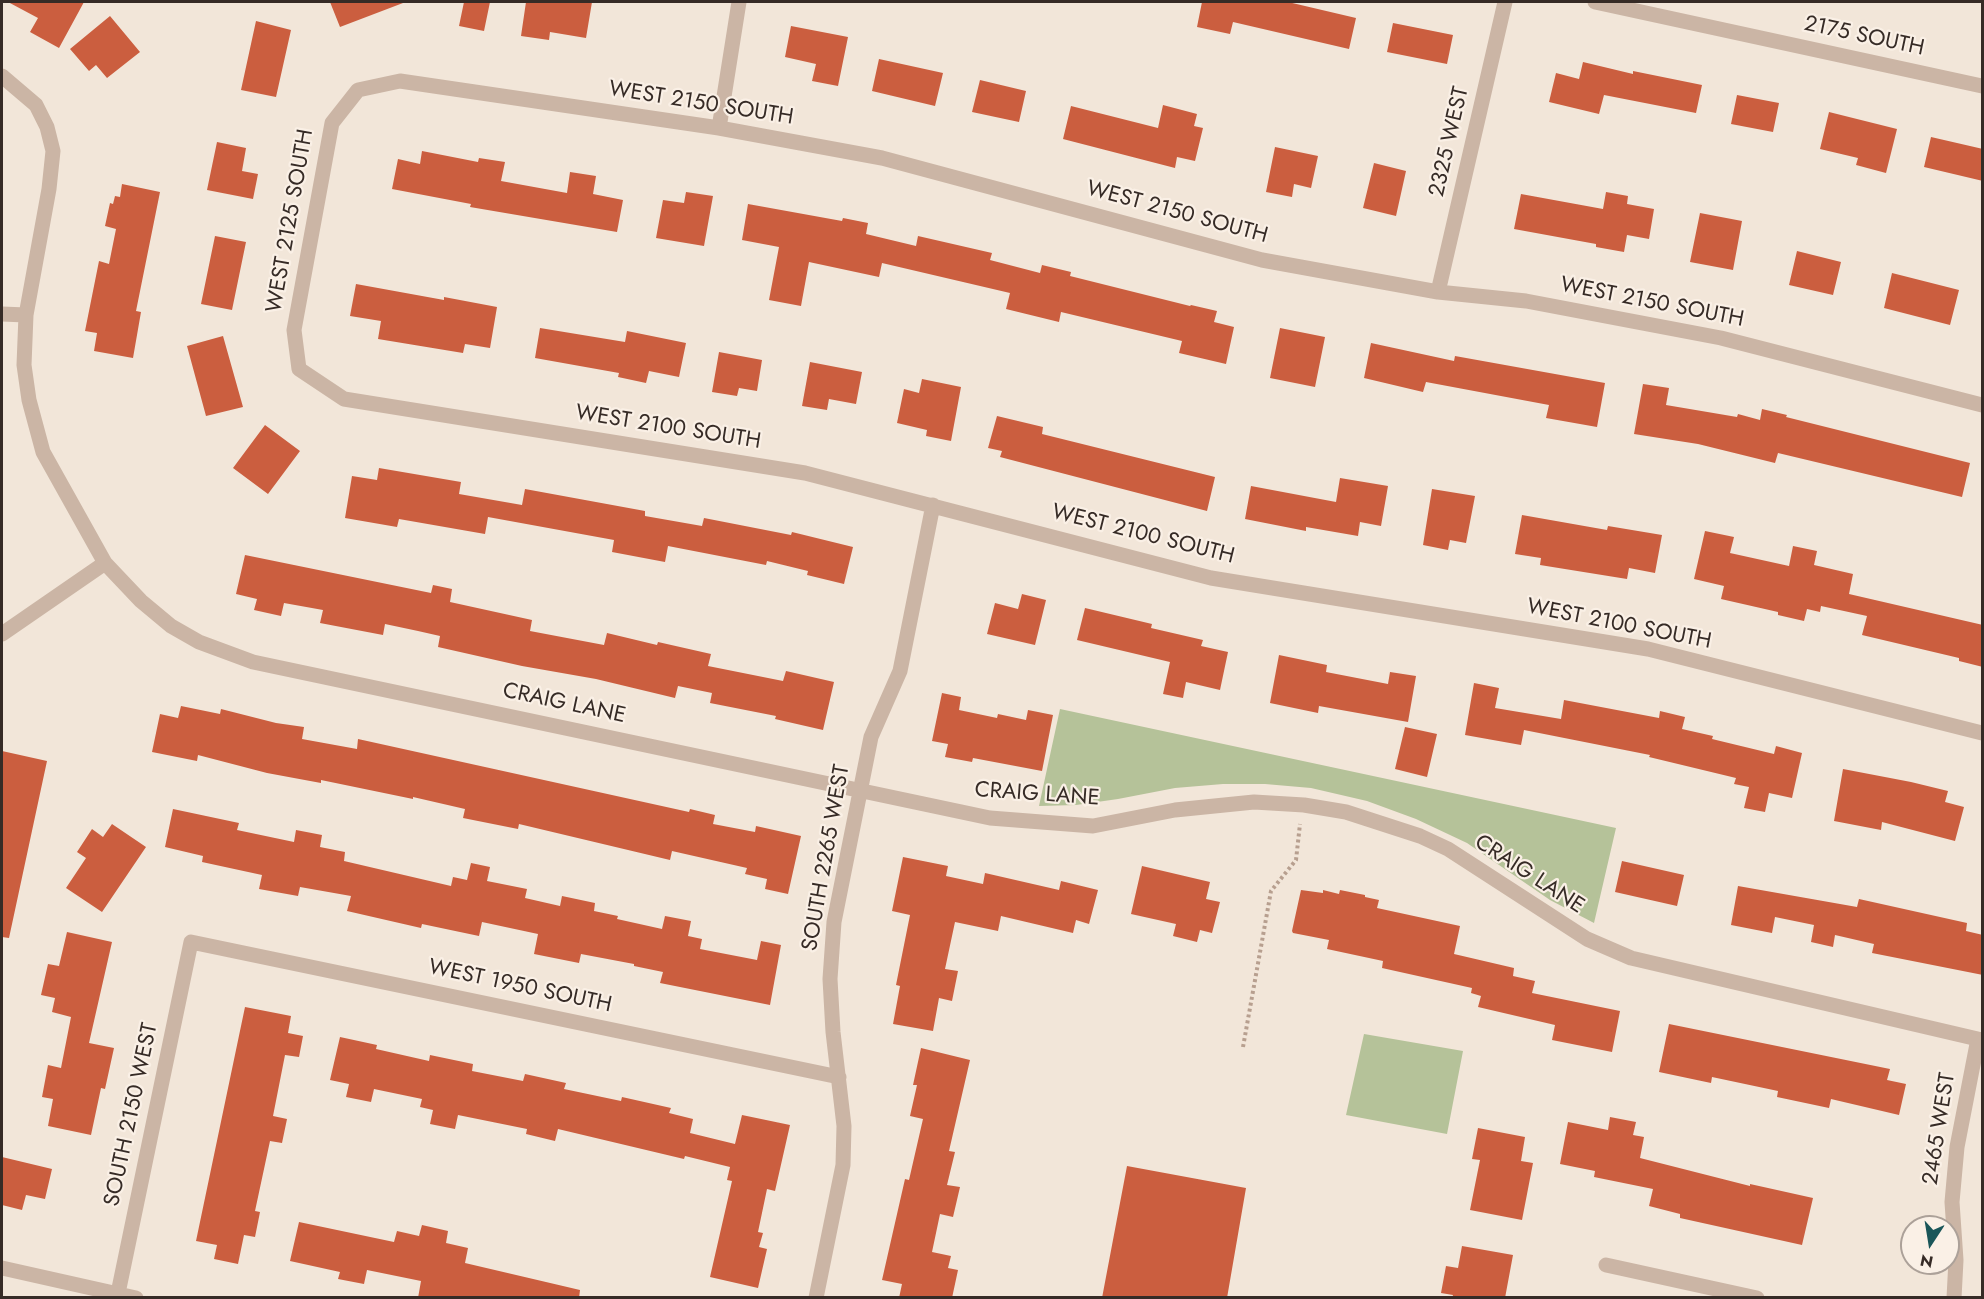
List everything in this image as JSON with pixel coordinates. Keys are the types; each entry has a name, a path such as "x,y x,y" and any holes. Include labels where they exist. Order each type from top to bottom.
{"street":[{"path":"719,128 739,2"},
{"name":"2325 WEST","path":"1438,292 1505,2"},
{"name":"2175 SOUTH","path":"1595,2 1983,86"},
{"name":"CRAIG LANE","path":"2,76 36,105 47,127 53,151 50,189 26,315 24,364 28,400 43,452 105,563 141,601 171,626 199,642 253,662 990,818 1093,826 1175,810 1243,803 1304,805 1346,812 1420,836 1448,849 1587,939 1632,958 1980,1039"},
{"name":"WEST 2150 SOUTH","path":"358,90 400,81 719,128 882,158 1262,260 1438,292 1526,301 1721,338 1983,405"},
{"name":"WEST 2125 SOUTH","path":"300,369 294,330 332,123 358,90"},
{"path":"2,314 26,315"},
{"name":"WEST 2100 SOUTH","path":"300,369 344,399 805,473 1211,578 1648,650 1983,734"},
{"name":"SOUTH 2265 WEST","path":"816,1298 843,1165 844,1126 833,1032 830,979 834,922 871,737 900,671 933,505"},
{"path":"2,634 105,563"},
{"name":"WEST 1950 SOUTH","path":"191,942 839,1077"},
{"name":"SOUTH 2150 WEST","path":"118,1295 191,942"},
{"name":"2465 WEST","path":"1954,1298 1956,1260 1952,1202 1954,1169 1980,1039"},
{"path":"1606,1265 1757,1298"},
{"path":"2,1268 136,1298"}],"path":[{"path":"1243,1047 1271,891 1296,860 1304,805"}],"green space":[{"path":"1060,709 1616,828 1594,923 1550,900 1467,843 1416,819 1367,801 1311,788 1265,784 1223,784 1175,788 1076,805 1039,806"},
{"path":"1364,1034 1463,1051 1447,1134 1346,1115"}],"building":[{"path":"8,2 84,2 59,48 30,32 38,18"},
{"path":"330,2 403,2 403,3 340,27"},
{"path":"464,2 490,2 484,31 459,26"},
{"path":"526,2 592,2 586,38 550,32 549,40 521,36"},
{"path":"1202,2 1288,2 1356,18 1349,49 1233,22 1230,34 1197,27"},
{"path":"110,16 140,52 107,78 96,65 89,71 70,49"},
{"path":"256,21 291,30 276,97 241,90"},
{"path":"1393,23 1453,35 1447,64 1387,52"},
{"path":"791,26 848,37 838,86 812,81 816,64 785,57"},
{"path":"879,59 943,73 935,106 872,91"},
{"path":"1583,62 1633,74 1633,71 1702,85 1696,113 1604,95 1599,114 1549,102 1556,73 1579,79"},
{"path":"980,80 1026,91 1019,122 972,112"},
{"path":"1737,95 1779,103 1773,132 1731,124"},
{"path":"1163,105 1197,114 1194,126 1203,128 1195,161 1177,157 1175,168 1063,139 1071,106 1158,128"},
{"path":"1829,112 1897,129 1886,173 1856,165 1858,158 1820,149"},
{"path":"1931,137 1983,149 1983,181 1924,167"},
{"path":"217,142 246,148 242,171 258,174 253,199 207,190"},
{"path":"1275,147 1318,156 1311,188 1294,184 1292,197 1266,192"},
{"path":"422,151 478,162 479,158 505,162 501,181 567,193 570,172 596,176 593,194 623,200 617,232 470,207 471,204 392,189 398,159 420,164"},
{"path":"1374,163 1406,171 1396,216 1363,208"},
{"path":"122,184 160,192 136,311 141,312 133,358 94,351 97,333 85,331 99,261 109,264 116,229 105,226 110,203 113,204 115,196 120,197"},
{"path":"686,192 713,196 704,246 656,238 663,200 684,203"},
{"path":"1606,192 1628,196 1627,204 1654,209 1649,239 1627,235 1624,252 1596,247 1596,244 1514,229 1521,194 1603,209"},
{"path":"748,204 842,221 843,218 868,223 866,234 916,246 918,236 992,253 990,260 1040,273 1042,265 1071,272 1070,276 1217,311 1214,322 1234,327 1226,364 1179,353 1182,341 1061,312 1059,322 1006,309 1010,293 882,263 879,277 809,262 801,306 769,300 779,247 742,240"},
{"path":"1700,213 1742,221 1733,270 1690,262"},
{"path":"215,236 246,242 232,310 201,304"},
{"path":"1797,251 1841,262 1833,295 1789,285"},
{"path":"1892,273 1959,290 1950,325 1884,308"},
{"path":"356,284 497,307 490,348 465,344 463,353 378,339 381,321 350,316"},
{"path":"540,328 625,342 627,331 686,343 679,377 649,371 646,383 618,377 619,373 535,358"},
{"path":"1280,328 1325,337 1315,387 1270,378"},
{"path":"223,336 243,407 206,416 187,346"},
{"path":"1371,343 1454,361 1455,356 1605,383 1597,427 1546,418 1549,405 1426,382 1423,392 1364,378"},
{"path":"719,352 762,360 757,391 739,388 737,396 712,392"},
{"path":"810,362 862,372 856,404 829,399 827,410 802,406"},
{"path":"922,379 961,387 951,441 926,436 927,430 897,423 904,389 919,393"},
{"path":"1643,384 1669,388 1666,405 1737,417 1738,414 1760,420 1762,409 1970,463 1962,497 1778,453 1775,463 1698,444 1634,434"},
{"path":"997,416 1043,427 1042,434 1215,477 1207,511 1000,457 1002,451 988,448"},
{"path":"265,425 300,451 268,494 233,468"},
{"path":"379,468 461,482 459,494 522,505 525,489 645,511 645,516 702,526 704,518 791,535 792,532 853,547 844,584 807,575 808,571 767,561 766,565 668,546 665,562 612,552 614,540 488,517 485,534 399,519 397,527 345,518 352,476 377,480"},
{"path":"1340,478 1388,486 1381,526 1360,522 1358,536 1306,527 1306,531 1245,519 1251,486 1336,502"},
{"path":"1432,489 1475,496 1466,543 1450,540 1448,550 1423,545"},
{"path":"1522,515 1607,530 1608,526 1662,535 1655,573 1629,568 1627,579 1540,565 1541,558 1515,554"},
{"path":"1705,531 1734,537 1730,553 1789,566 1793,546 1817,551 1814,565 1853,574 1849,594 1983,625 1983,667 1959,661 1959,658 1862,635 1867,616 1821,606 1820,612 1807,609 1804,621 1778,615 1778,612 1721,599 1724,586 1694,579"},
{"path":"245,555 431,593 433,585 452,589 450,602 532,620 530,631 604,645 607,633 657,645 658,642 711,654 708,666 783,681 786,671 834,682 823,730 775,719 776,716 710,703 712,693 678,686 675,698 596,679 522,666 438,647 440,636 385,624 383,635 320,623 323,610 284,603 281,616 254,610 257,599 236,594"},
{"path":"1022,594 1046,600 1035,645 987,634 995,603 1018,609"},
{"path":"1085,608 1152,624 1151,628 1203,640 1201,646 1228,652 1220,690 1186,682 1183,698 1163,694 1170,662 1077,640"},
{"path":"1279,655 1327,665 1326,672 1388,684 1390,672 1416,676 1408,722 1319,706 1318,713 1270,703"},
{"path":"1474,683 1499,688 1495,708 1561,719 1564,700 1659,718 1660,711 1685,717 1682,729 1713,736 1712,739 1774,754 1776,746 1802,753 1792,798 1769,793 1765,812 1744,808 1749,787 1734,784 1736,778 1649,757 1650,755 1524,730 1521,745 1465,735"},
{"path":"942,693 961,697 959,710 997,718 998,714 1026,720 1028,710 1053,715 1042,771 973,758 972,762 945,757 948,744 932,741"},
{"path":"181,706 220,714 221,709 276,723 304,727 302,739 357,749 358,739 689,812 690,809 715,815 713,824 755,832 756,826 801,836 788,894 765,889 767,879 745,874 747,868 672,851 670,860 519,824 518,829 463,818 465,809 413,797 413,799 321,780 321,783 267,773 198,755 197,761 152,752 160,714 178,718"},
{"path":"1405,727 1437,734 1427,777 1395,769"},
{"path":"2,751 47,761 9,938 2,937"},
{"path":"1843,769 1948,791 1945,802 1964,807 1955,841 1882,822 1881,830 1834,821"},
{"path":"173,809 239,823 237,830 294,842 296,830 322,835 320,847 345,852 344,861 451,886 453,877 467,880 471,863 490,867 487,881 527,889 525,898 560,906 562,896 595,903 594,911 618,916 617,919 662,929 665,916 691,921 688,936 702,939 700,949 757,960 761,941 781,945 770,1005 660,983 663,972 634,966 634,964 581,954 579,963 534,954 538,934 482,922 479,936 422,924 421,928 347,911 351,896 300,887 298,896 259,889 262,875 202,862 203,856 165,847"},
{"path":"112,824 146,847 102,912 66,888 86,858 77,852 92,829 103,837"},
{"path":"903,857 948,866 946,876 983,884 985,873 1059,890 1061,881 1098,890 1089,924 1076,920 1073,933 1001,916 998,931 955,922 945,969 958,971 952,1001 939,998 933,1031 893,1024 900,986 896,985 910,915 892,911"},
{"path":"1622,861 1684,875 1677,906 1615,892"},
{"path":"1142,866 1210,882 1206,899 1220,902 1212,933 1200,930 1197,942 1173,936 1176,924 1131,914"},
{"path":"1738,886 1857,907 1859,899 1967,923 1966,931 1983,935 1983,975 1872,953 1874,944 1835,935 1833,947 1811,942 1814,925 1775,917 1772,933 1731,925"},
{"path":"1301,890 1323,893 1323,890 1339,894 1340,890 1365,895 1365,897 1379,900 1377,908 1460,926 1454,954 1514,968 1513,976 1535,981 1532,993 1620,1011 1612,1052 1552,1040 1555,1025 1478,1007 1481,996 1471,993 1472,988 1382,968 1383,961 1327,949 1329,940 1293,933"},
{"path":"67,932 112,942 89,1043 114,1048 105,1089 101,1088 91,1135 48,1126 53,1099 42,1097 48,1065 61,1068 71,1017 52,1012 55,998 41,995 48,964 59,966"},
{"path":"245,1007 291,1016 288,1033 303,1036 299,1057 285,1055 273,1116 287,1119 282,1143 270,1141 255,1211 260,1212 255,1237 244,1235 238,1264 214,1259 217,1245 196,1241"},
{"path":"1669,1024 1890,1069 1887,1080 1906,1084 1899,1115 1831,1099 1829,1108 1777,1097 1778,1091 1712,1077 1711,1083 1659,1072"},
{"path":"340,1037 377,1045 376,1049 429,1061 430,1055 473,1064 472,1071 523,1081 525,1074 566,1083 564,1089 621,1101 622,1097 671,1108 669,1113 693,1119 690,1133 735,1144 742,1115 790,1125 775,1191 767,1189 758,1232 763,1233 759,1247 767,1249 758,1288 710,1277 732,1181 727,1180 730,1167 685,1156 684,1159 558,1129 555,1141 526,1134 527,1129 458,1115 455,1129 430,1124 433,1110 420,1107 422,1099 374,1089 371,1102 346,1097 349,1084 330,1080"},
{"path":"921,1048 970,1060 949,1151 955,1152 947,1185 960,1187 953,1217 940,1214 932,1252 951,1256 948,1268 958,1270 952,1298 899,1298 902,1284 882,1280 905,1179 909,1180 923,1119 910,1116 917,1085 913,1085"},
{"path":"1610,1117 1636,1122 1633,1135 1644,1137 1640,1158 1750,1186 1750,1184 1813,1198 1802,1245 1680,1218 1680,1214 1649,1206 1653,1189 1594,1177 1595,1171 1560,1164 1568,1122 1608,1130"},
{"path":"1478,1128 1525,1137 1521,1161 1533,1163 1522,1220 1470,1210 1480,1160 1472,1159"},
{"path":"2,1157 52,1169 45,1199 26,1195 22,1210 2,1205"},
{"path":"1127,1166 1246,1188 1227,1298 1102,1298"},
{"path":"299,1222 394,1242 397,1231 419,1236 422,1225 448,1231 446,1243 468,1248 465,1263 580,1290 579,1298 418,1298 421,1281 367,1270 364,1284 338,1279 340,1272 290,1261"},
{"path":"1462,1246 1513,1255 1505,1298 1452,1298 1453,1295 1441,1293 1446,1266 1458,1268"}]}
